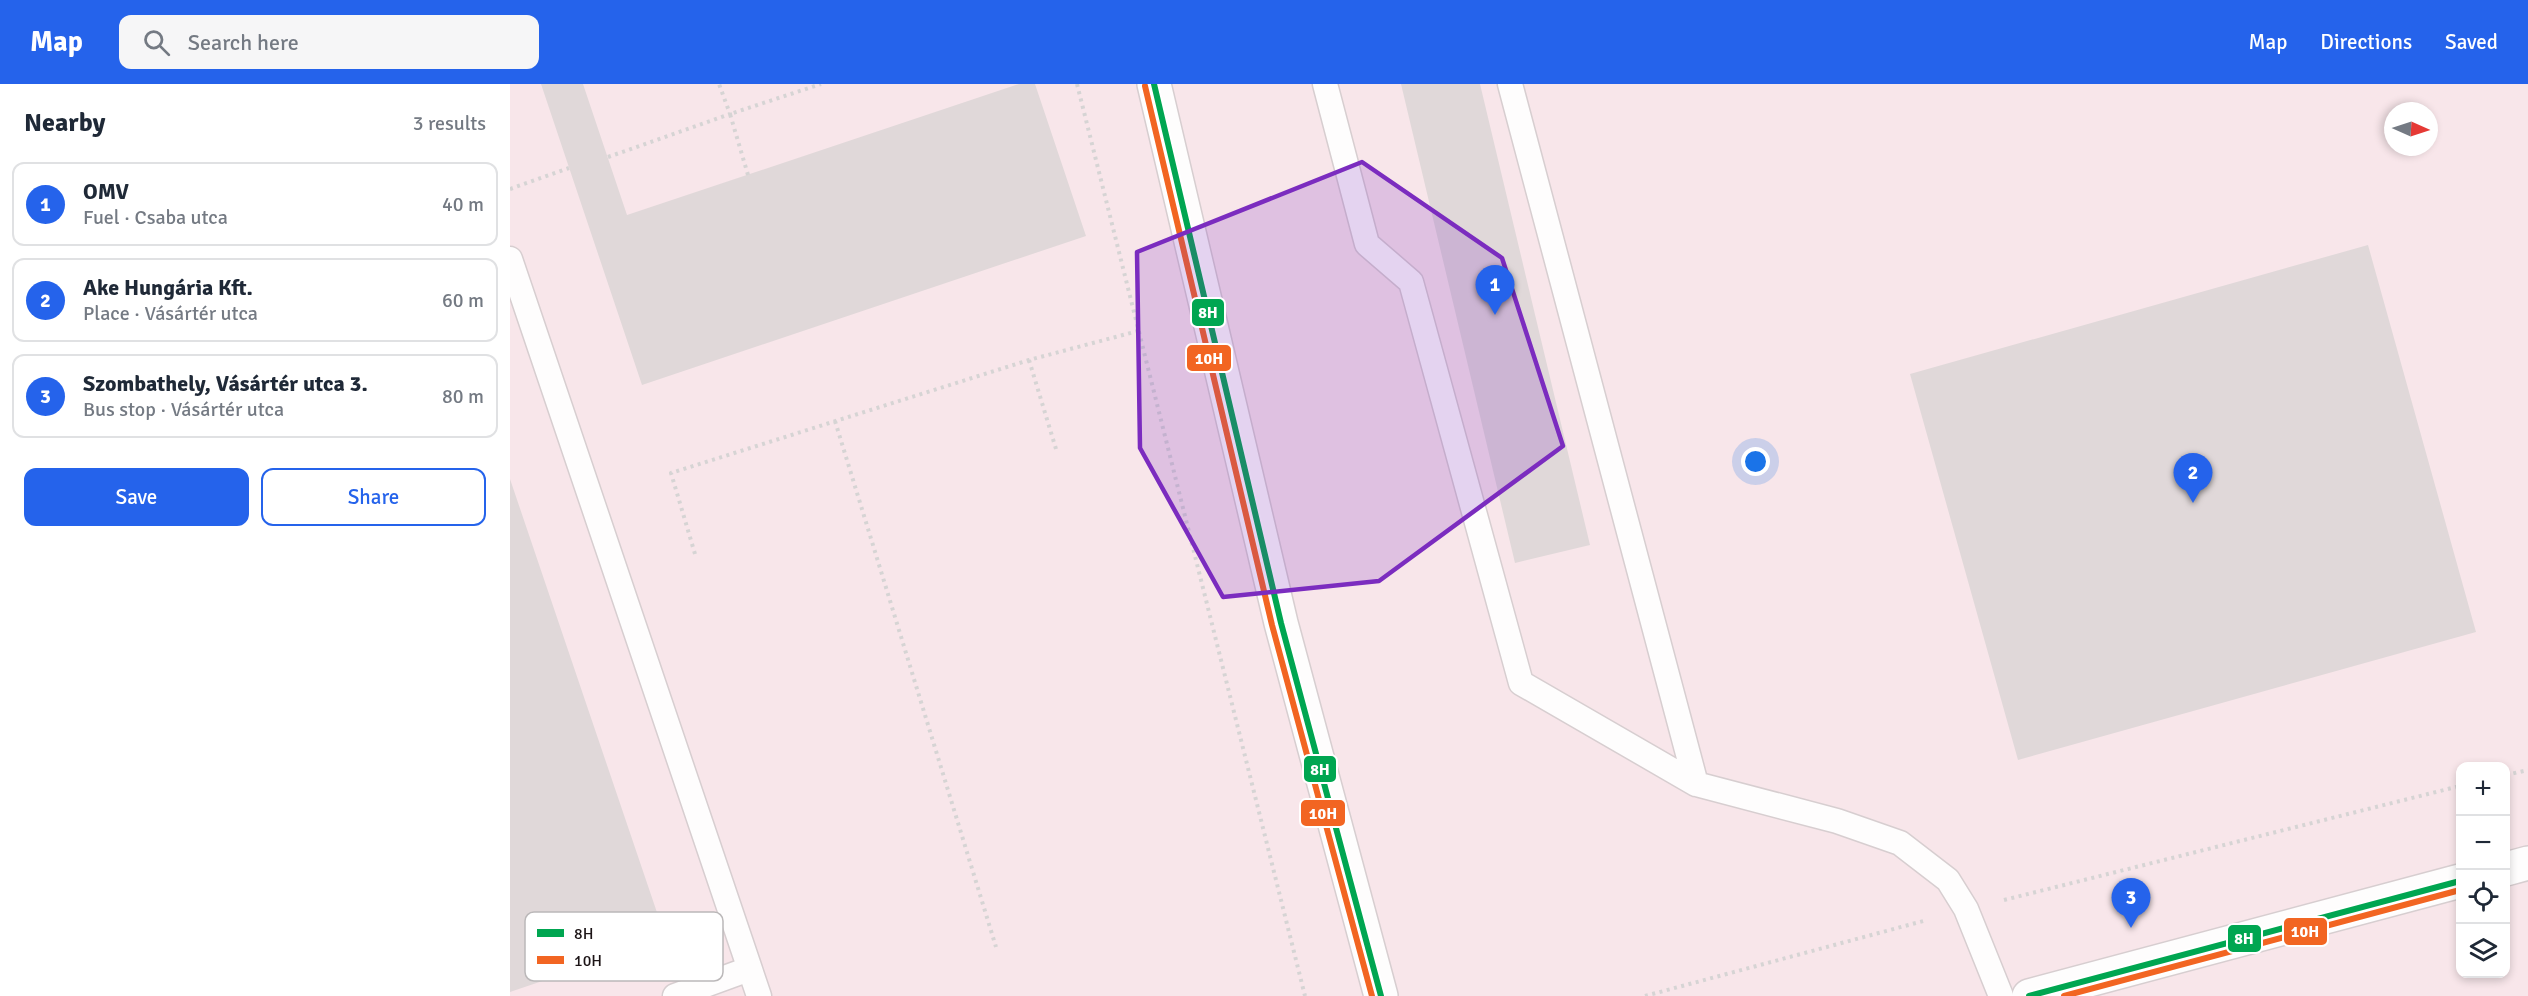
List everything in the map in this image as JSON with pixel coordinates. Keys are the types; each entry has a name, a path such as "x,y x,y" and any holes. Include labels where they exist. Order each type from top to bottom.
{"street":[{"path":"1154,84 1281,623 1381,996"},
{"path":"2510,867 2528,862"},
{"path":"2029,996 2456,882"}],"lane":[{"path":"1325,84 1367,244 1410,282 1521,683 1696,784 1837,821 1900,843 1948,880 1966,909 2001,996"},
{"path":"1510,84 1696,784"},
{"path":"510,260 759,996"},
{"path":"723,978 749,969"},
{"path":"675,996 716,981"}],"path":[{"path":"719,84 748,175"},
{"path":"608,157 821,84"},
{"path":"1077,84 1305,996"},
{"path":"510,189 569,168"},
{"path":"695,554 671,473 1029,360 1138,331"},
{"path":"1029,360 1056,449"},
{"path":"836,421 996,946"},
{"path":"2510,774 2528,770"},
{"path":"1645,996 1966,909 2456,787"}],"highlighted area":[{"path":"1362,162 1502,258 1563,446 1379,581 1223,597 1140,448 1137,252"}],"shaded area":[{"path":"510,84 2528,84 2528,996 510,996"}],"building":[{"path":"541,84 583,84 627,215 1019,84 1035,84 1086,236 642,385"},
{"path":"1401,84 1480,84 1590,545 1515,563"},
{"path":"2368,245 2476,632 2018,760 1910,374"},
{"path":"510,479 657,912 525,912 525,981 542,981 510,992"}],"transit line":[{"name":"8H","path":"1154,84 1281,623 1381,996"},
{"name":"10H","path":"1145,86 1272,625 1372,996"},
{"name":"8H","path":"2029,996 2456,882"},
{"name":"10H","path":"2064,996 2456,891"}],"place":[{"name":"OMV","path":"1495,315"},
{"name":"Ake Hungária Kft.","path":"2193,503"},
{"name":"Szombathely, Vásártér utca 3.","path":"2131,928"}]}
